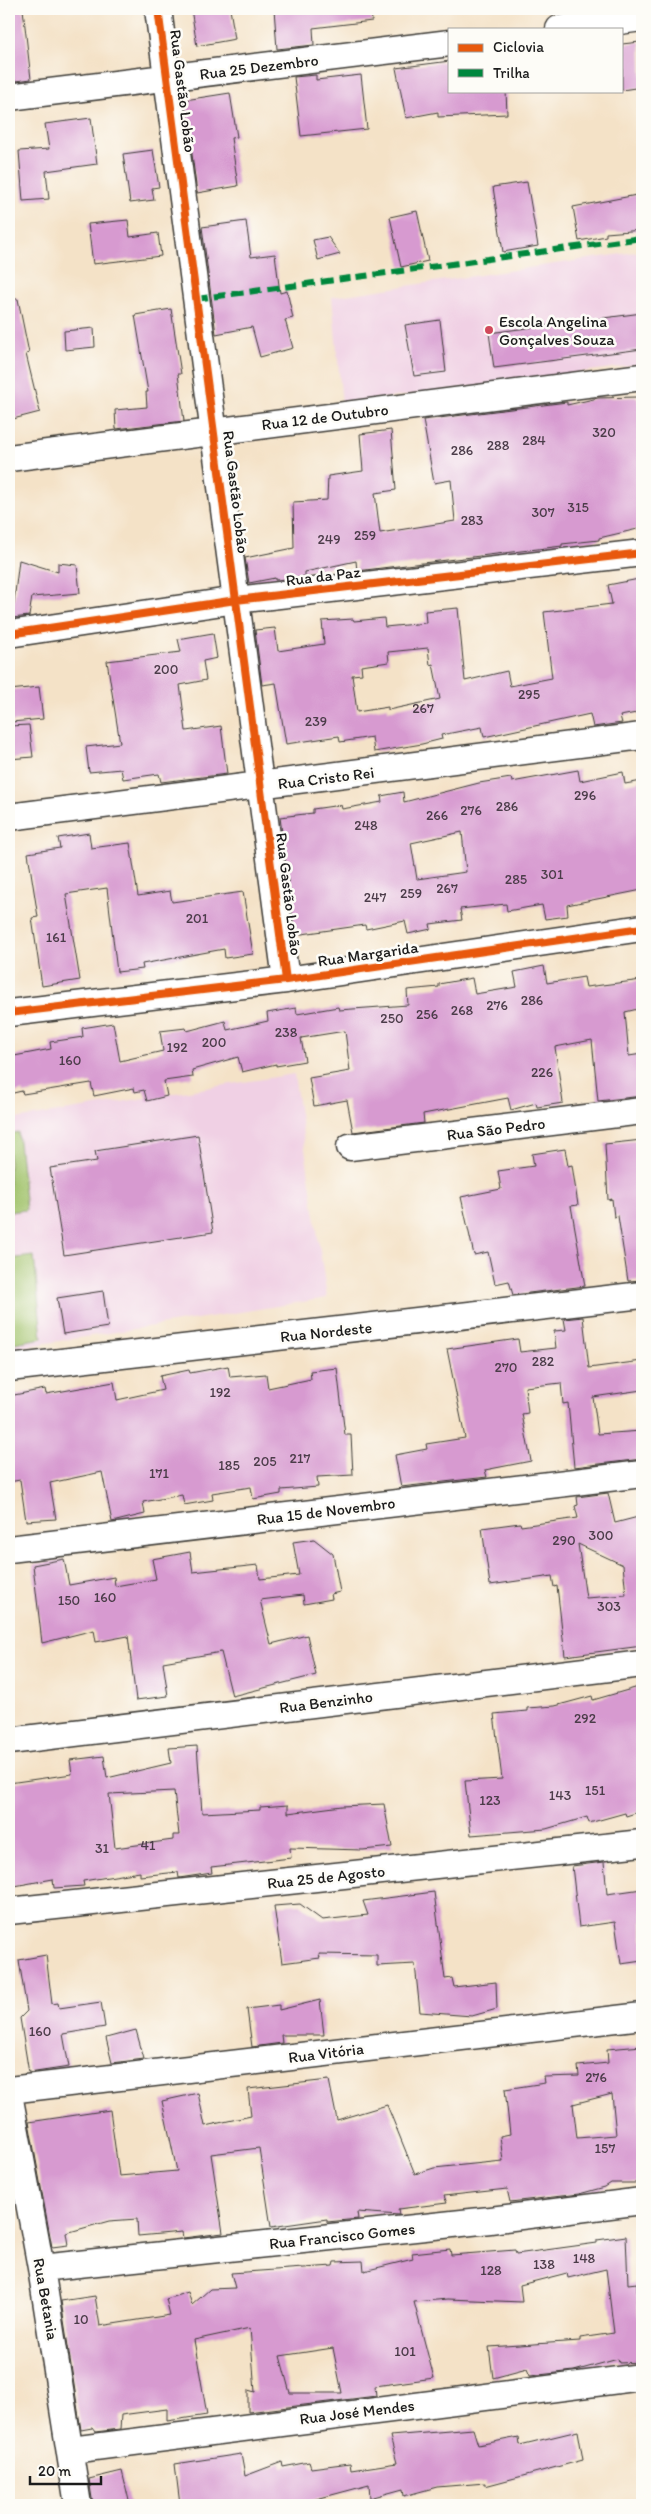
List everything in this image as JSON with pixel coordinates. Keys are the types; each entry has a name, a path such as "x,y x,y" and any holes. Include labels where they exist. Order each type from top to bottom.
{"street":[{"name":"Rua Gastão Lobão","path":"158,9 286,980"},
{"path":"567,28 642,18"},
{"name":"Rua 25 Dezembro","path":"9,97 448,42"},
{"name":"Rua 12 de Outubro","path":"9,458 214,430 642,377"},
{"name":"Rua da Paz","path":"9,634 236,600 642,553"},
{"name":"Rua Cristo Rei","path":"9,817 642,736"},
{"name":"Rua Margarida","path":"9,1013 286,980 642,928"},
{"name":"Rua São Pedro","path":"350,1147 642,1111"},
{"name":"Rua Nordeste","path":"9,1368 642,1296"},
{"name":"Rua 15 de Novembro","path":"9,1549 642,1474"},
{"name":"Rua Benzinho","path":"9,1741 642,1664"},
{"name":"Rua 25 de Agosto","path":"9,1911 642,1843"},
{"name":"Rua Vitória","path":"9,2092 642,2016"},
{"name":"Rua Betania","path":"9,2092 41,2268 71,2450 78,2505"},
{"name":"Rua Francisco Gomes","path":"41,2268 480,2221 642,2201"},
{"name":"Rua José Mendes","path":"71,2450 642,2377"}],"shaded area":[{"name":"Escola Angelina Gonçalves Souza","path":"642,251 642,364 342,404 332,297"},
{"path":"294,1074 327,1298 9,1349 9,1120"}],"green space":[{"path":"18,1132 26,1210 9,1212 9,1134"},
{"path":"34,1256 42,1338 9,1344 9,1259"}],"building":[{"path":"9,9 23,9 31,79 9,82"},
{"path":"191,9 230,9 235,39 197,46"},
{"path":"274,9 371,9 372,21 313,28 314,45 277,49"},
{"path":"640,42 642,87 624,90 624,44"},
{"path":"448,61 448,92 506,92 507,114 438,117 438,112 406,118 396,68"},
{"path":"316,75 316,80 361,75 367,129 301,136 294,77"},
{"path":"230,93 237,137 231,138 238,186 197,193 185,100"},
{"path":"91,118 97,164 46,171 49,199 23,201 19,151 49,149 45,124"},
{"path":"153,150 159,187 152,188 154,200 130,203 123,154"},
{"path":"527,182 538,246 503,252 493,187"},
{"path":"642,194 642,230 606,233 606,236 579,241 573,207"},
{"path":"417,211 428,261 401,267 390,217"},
{"path":"128,220 130,237 158,233 161,256 93,264 88,224"},
{"path":"246,221 251,257 275,254 280,293 287,291 293,318 285,320 293,348 260,357 252,327 216,334 202,227"},
{"path":"328,237 340,254 318,260 313,240"},
{"path":"9,299 18,299 29,353 26,354 40,412 13,419 9,401"},
{"path":"171,309 181,374 178,374 184,421 116,429 115,410 147,407 146,392 148,392 135,315"},
{"path":"642,313 642,349 494,368 489,333"},
{"path":"440,320 446,372 414,376 405,325"},
{"path":"94,328 95,347 65,350 64,331"},
{"path":"637,397 642,416 642,528 599,538 599,540 562,544 562,546 357,571 356,561 305,572 305,576 298,578 275,580 275,578 249,583 245,558 294,548 293,502 327,500 328,476 363,471 360,434 391,430 396,490 375,493 380,533 455,521 451,480 434,483 423,420 567,402 567,405 598,398"},
{"path":"19,560 58,572 58,563 77,565 80,593 32,597 29,616 12,618"},
{"path":"639,579 642,593 642,712 620,716 622,723 593,727 590,714 484,737 482,727 441,735 442,739 422,744 374,752 372,737 340,742 339,736 286,744 276,683 262,685 255,630 275,628 278,651 324,644 322,621 353,619 354,621 384,618 385,627 426,623 425,611 458,608 465,681 507,671 510,686 552,678 544,612 612,604 608,585","holes":["428,648 430,665 433,664 440,699 388,710 388,707 357,712 352,675 362,674 361,666 389,662 388,652"]},
{"path":"213,633 217,658 203,661 206,680 180,685 186,731 221,726 227,774 161,782 159,774 123,779 121,769 89,772 86,747 120,743 107,661 181,652 178,639"},
{"path":"39,687 43,719 12,722 9,690"},
{"path":"29,725 33,757 9,759 9,726"},
{"path":"578,770 580,781 623,772 625,784 642,781 642,890 567,905 568,916 545,919 542,905 507,911 506,904 460,909 462,920 430,924 431,929 408,934 405,921 366,929 365,925 295,935 280,817 313,813 313,809 341,805 342,809 382,802 381,796 403,792 404,802 479,783 511,778 512,782","holes":["462,832 466,872 417,879 411,843"]},
{"path":"89,833 91,848 130,843 138,896 170,891 172,902 243,892 253,954 225,958 224,949 142,964 143,969 117,972 107,888 66,894 80,980 42,986 32,918 38,917 28,853 60,848 58,838"},
{"path":"544,966 547,983 584,977 586,987 642,980 642,1008 625,1012 629,1056 642,1054 642,1096 598,1101 592,1040 555,1047 563,1103 537,1107 536,1103 511,1110 508,1098 423,1114 424,1123 353,1132 347,1100 314,1106 309,1078 350,1071 345,1031 301,1038 305,1061 276,1066 276,1064 242,1072 238,1057 192,1070 193,1077 164,1081 167,1096 147,1101 144,1090 135,1092 134,1088 94,1096 91,1083 23,1094 22,1091 9,1094 9,1057 51,1049 50,1042 83,1037 82,1028 113,1023 120,1061 163,1051 160,1031 186,1028 187,1031 225,1021 227,1030 268,1021 267,1013 296,1008 297,1014 338,1007 339,1010 408,1005 407,990 439,987 439,984 472,978 475,994 517,987 514,972"},
{"path":"198,1135 213,1232 64,1255 50,1168 97,1161 95,1151"},
{"path":"642,1140 642,1162 640,1163 642,1183 642,1280 628,1281 618,1216 614,1217 612,1199 608,1200 605,1144"},
{"path":"565,1149 568,1166 572,1165 578,1205 571,1206 585,1286 513,1295 509,1281 495,1284 488,1252 474,1255 461,1197 501,1189 498,1171 534,1166 532,1154"},
{"path":"103,1291 108,1327 63,1334 57,1298"},
{"path":"583,1317 589,1368 642,1361 642,1390 593,1397 598,1434 642,1431 642,1459 574,1467 568,1403 563,1404 561,1383 525,1387 528,1413 522,1414 531,1461 485,1470 487,1477 401,1487 395,1455 427,1449 426,1444 465,1438 447,1349 518,1339 520,1352 556,1348 554,1331 566,1330 564,1319"},
{"path":"228,1366 230,1377 266,1374 268,1388 311,1379 310,1371 337,1368 345,1435 351,1435 353,1475 317,1477 318,1487 281,1490 281,1494 253,1499 251,1487 212,1493 213,1500 184,1505 182,1495 143,1502 145,1514 112,1522 102,1472 50,1483 56,1519 26,1521 20,1480 9,1482 9,1396 45,1389 46,1394 114,1382 117,1400 163,1390 160,1376 189,1370 190,1373"},
{"path":"608,1493 615,1523 642,1516 642,1646 565,1656 557,1586 554,1587 552,1576 490,1585 482,1528 520,1523 521,1526 578,1518 575,1506 578,1505 577,1497","holes":["578,1544 623,1565 626,1595 586,1598"]},
{"path":"314,1539 333,1554 340,1592 331,1594 332,1599 304,1604 303,1595 260,1600 271,1644 307,1635 316,1675 232,1696 221,1652 163,1662 168,1696 136,1700 128,1636 96,1642 94,1630 42,1643 33,1565 64,1559 69,1585 114,1577 115,1586 156,1579 152,1559 190,1552 193,1572 258,1565 260,1579 299,1575 293,1542"},
{"path":"642,1686 642,1811 626,1816 625,1813 589,1823 587,1817 546,1829 471,1835 465,1781 502,1779 494,1714 527,1711 527,1708 555,1706 592,1696 593,1700"},
{"path":"197,1746 202,1813 260,1810 260,1807 288,1805 288,1813 342,1806 384,1804 392,1847 363,1850 290,1848 291,1858 211,1867 212,1873 179,1878 178,1872 140,1876 140,1872 83,1881 84,1886 54,1888 53,1879 9,1887 9,1783 72,1774 70,1760 104,1756 107,1778 171,1763 169,1748","holes":["174,1791 179,1835 173,1835 173,1840 115,1848 109,1794"]},
{"path":"604,1862 607,1894 642,1889 642,1961 621,1964 615,1922 579,1927 572,1866"},
{"path":"434,1892 445,1979 452,1978 454,1987 496,1982 497,2009 472,2016 420,2012 415,1964 377,1966 377,1955 319,1954 320,1958 282,1963 274,1906 300,1904 322,1920 368,1915 363,1901"},
{"path":"46,1955 52,2004 58,2003 59,2008 101,2002 105,2027 63,2034 69,2067 29,2073 20,2018 27,2011 19,1960"},
{"path":"320,2000 324,2035 281,2035 282,2043 252,2047 247,2009 279,2005 279,2010"},
{"path":"136,2030 144,2059 112,2063 106,2038"},
{"path":"642,2046 640,2116 642,2116 642,2183 611,2183 605,2187 579,2194 510,2202 507,2189 444,2196 447,2203 398,2209 399,2215 357,2212 358,2219 327,2222 327,2219 271,2227 259,2148 211,2154 223,2233 183,2238 182,2232 138,2236 137,2219 109,2221 66,2233 68,2245 52,2247 29,2122 110,2110 119,2176 177,2171 162,2101 198,2093 205,2126 251,2116 248,2089 329,2080 337,2120 387,2105 415,2174 434,2168 503,2161 500,2136 510,2134 505,2089 545,2083 544,2077 579,2076 578,2066 608,2063 607,2049","holes":["612,2094 616,2135 577,2138 573,2104"]},
{"path":"626,2236 628,2284 637,2283 638,2317 642,2316 642,2362 619,2363 618,2359 574,2371 530,2376 527,2369 493,2378 489,2347 580,2341 580,2338 614,2333 606,2269 568,2278 567,2273 520,2285 522,2302 448,2299 414,2302 434,2378 375,2386 376,2396 248,2412 248,2390 255,2392 250,2328 194,2340 207,2415 167,2421 167,2409 121,2415 120,2429 95,2432 92,2428 81,2430 61,2301 95,2296 100,2326 170,2315 166,2299 188,2292 192,2305 210,2289 235,2288 231,2273 333,2266 334,2262 363,2261 364,2271 413,2259 412,2253 450,2249 451,2255 515,2250 516,2254 597,2243 597,2240","holes":["333,2348 342,2393 290,2393 280,2356"]},
{"path":"473,2429 478,2445 519,2437 520,2445 578,2431 583,2460 485,2486 485,2483 437,2487 404,2496 403,2489 370,2498 369,2485 294,2505 180,2505 175,2464 241,2454 245,2476 282,2462 283,2467 309,2462 311,2468 350,2463 351,2470 397,2463 390,2436"},
{"path":"122,2471 130,2505 93,2505 89,2479"}],"marked path":[{"path":"196,299 642,238"}],"cycle path":[{"path":"158,9 286,980"},
{"path":"9,634 236,600 642,553"},
{"path":"9,1013 286,980 642,928"}],"place":[{"name":"Escola Angelina Gonçalves Souza","path":"489,330"}]}
